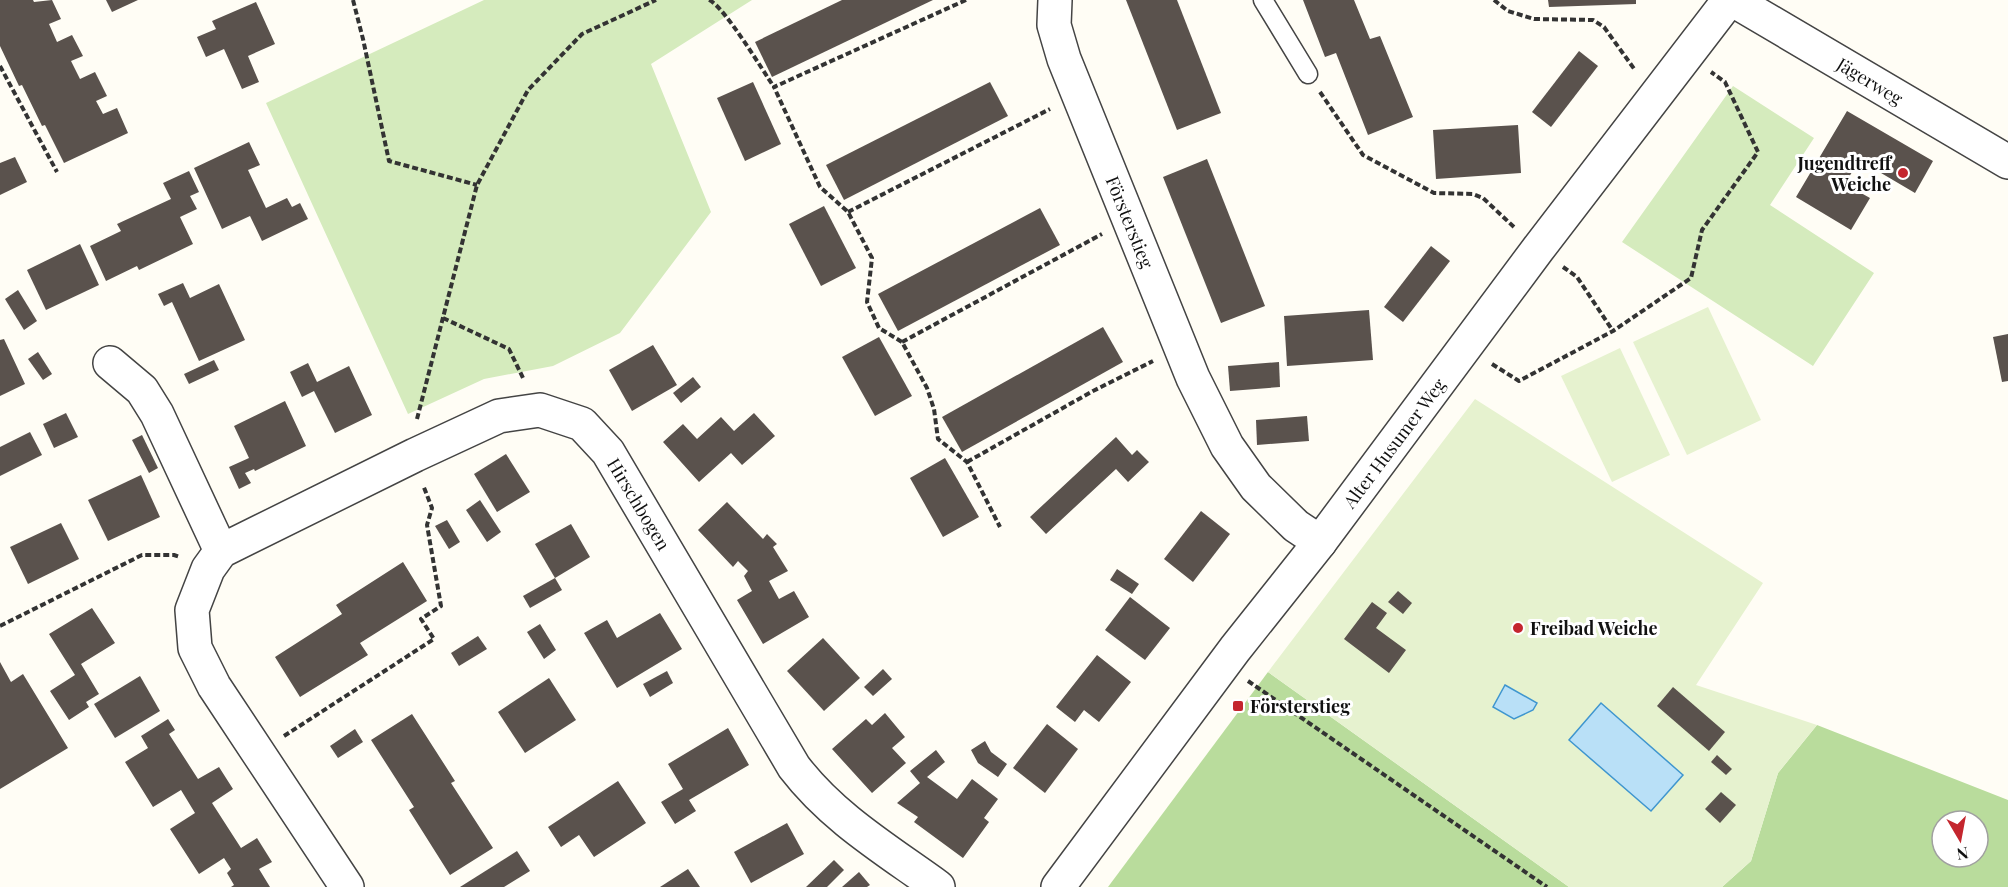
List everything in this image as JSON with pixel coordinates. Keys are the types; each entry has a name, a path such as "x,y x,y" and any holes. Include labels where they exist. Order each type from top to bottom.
{"street":[{"name":"Försterstieg","path":"1055,0 1054,25 1064,59 1193,378 1227,446 1256,488 1296,526 1320,542"},
{"name":"Jägerweg","path":"1731,0 2008,162"},
{"name":"Alter Husumer Weg","path":"1058,887 1235,649 1320,542 1539,249 1731,0"},
{"path":"111,363 142,390 157,414 214,560 192,610 195,648 214,686 347,887"},
{"name":"Hirschbogen","path":"214,560 415,455 499,416 540,410 582,424 608,452 794,767 845,821 938,887"}],"lane":[{"path":"1263,0 1308,74"}],"path":[{"path":"353,0 389,161 477,185"},
{"path":"259,753 434,639 421,620 441,606 427,525 432,508 418,472 414,430 477,185 528,90 582,34 656,0"},
{"path":"710,0 715,2 774,87 820,186 848,212 872,258 867,302 879,327 902,342 927,388 934,410 938,439 967,462 1000,526"},
{"path":"774,87 966,0"},
{"path":"1494,0 1508,11 1534,19 1593,20 1604,27 1638,75"},
{"path":"0,66 57,172"},
{"path":"1489,362 1519,381 1613,331 1691,278 1702,230 1758,152 1725,82 1711,71"},
{"path":"1308,74 1363,155 1434,193 1473,194 1483,198 1522,234"},
{"path":"848,212 1078,94"},
{"path":"902,342 1129,220"},
{"path":"1563,267 1577,277 1613,331"},
{"path":"443,318 508,349"},
{"path":"967,462 1093,391 1180,347"},
{"path":"0,626 142,555 174,555 214,560"},
{"path":"1247,680 1547,887"}],"green space":[{"path":"484,0 752,0 651,64 711,212 620,333 553,366 484,379 408,414 266,103"},
{"path":"1733,86 1814,138 1770,205 1874,273 1813,366 1622,242"},
{"path":"1708,307 1761,420 1687,455 1633,342"},
{"path":"1620,348 1670,455 1612,482 1561,376"},
{"name":"Freibad Weiche","path":"1475,399 1763,583 1696,685 1817,725 1778,773 1751,861 1722,887 1569,887 1268,672"},
{"path":"1268,672 1569,887 1108,887"},
{"path":"1817,725 2008,800 2008,887 1722,887 1751,861 1778,773"}],"water":[{"path":"1505,685 1537,703 1533,710 1514,719 1493,707"},
{"path":"1601,703 1683,775 1651,811 1569,740"}],"building":[{"path":"0,0 33,0 34,2 52,0 61,19 49,24 57,42 72,35 83,56 71,61 80,79 95,72 107,96 96,101 103,114 117,108 128,133 64,163 45,125 42,126 22,85 19,86 0,46"},
{"path":"106,0 138,0 112,12"},
{"path":"842,0 933,0 772,77 755,42"},
{"path":"1126,0 1177,0 1221,113 1177,130"},
{"path":"1303,0 1354,0 1370,39 1380,36 1413,117 1368,135 1336,53 1325,57"},
{"path":"1548,0 1636,0 1636,4 1549,7"},
{"path":"256,2 275,44 248,56 259,82 242,89 224,49 206,57 197,37 216,29 212,21"},
{"path":"1579,51 1598,66 1551,127 1532,112"},
{"path":"753,82 781,144 745,161 717,98"},
{"path":"990,82 1008,116 844,200 826,165"},
{"name":"Jugendtreff Weiche","path":"1847,111 1933,161 1915,193 1859,160 1845,184 1870,198 1851,230 1796,197"},
{"path":"1518,125 1521,173 1436,179 1433,130"},
{"path":"249,142 260,165 248,170 266,208 287,198 292,207 300,203 308,219 262,241 250,216 222,229 194,168"},
{"path":"15,157 27,182 0,195 0,163"},
{"path":"1207,159 1265,306 1221,323 1163,177"},
{"path":"189,171 199,192 190,196 197,209 180,217 193,244 139,270 137,266 106,281 90,246 121,231 117,224 171,199 163,183"},
{"path":"824,206 856,268 821,286 789,224"},
{"path":"1040,208 1060,245 898,331 878,294"},
{"path":"80,244 99,285 46,310 27,270"},
{"path":"1431,246 1450,261 1403,322 1384,307"},
{"path":"183,283 190,298 219,284 245,340 199,361 172,302 164,306 158,294"},
{"path":"18,290 37,321 24,330 5,299"},
{"path":"1369,310 1373,360 1287,366 1284,316"},
{"path":"1103,327 1123,362 962,452 942,417"},
{"path":"2008,334 2008,381 2002,382 1993,337"},
{"path":"879,337 912,396 875,416 842,357"},
{"path":"4,339 25,384 0,396 0,340"},
{"path":"653,345 677,385 632,411 609,370"},
{"path":"38,352 52,374 43,380 28,359"},
{"path":"214,360 219,370 189,384 184,374"},
{"path":"1279,362 1280,387 1230,391 1228,366"},
{"path":"308,363 317,382 349,366 372,415 335,433 314,391 302,397 290,372"},
{"path":"693,377 701,387 681,403 673,393"},
{"path":"285,401 306,446 255,471 254,469 245,473 251,483 239,489 229,467 249,458 234,426"},
{"path":"66,413 78,437 54,448 43,424"},
{"path":"754,413 775,436 742,465 731,453 699,482 663,442 683,424 697,439 721,417 734,431"},
{"path":"1307,416 1309,441 1257,445 1256,420"},
{"path":"30,432 42,455 0,476 0,447"},
{"path":"142,435 158,468 149,473 132,440"},
{"path":"1116,437 1132,455 1137,450 1149,462 1128,482 1116,469 1046,534 1030,517"},
{"path":"506,454 530,492 497,512 474,474"},
{"path":"945,458 979,517 943,537 910,478"},
{"path":"141,475 160,517 108,541 88,500"},
{"path":"480,500 501,532 487,542 466,510"},
{"path":"727,502 763,539 767,534 777,544 773,547 788,571 769,581 779,599 794,591 809,617 763,644 737,600 752,591 744,576 748,571 738,561 733,567 698,530"},
{"path":"1201,511 1230,534 1193,582 1164,559"},
{"path":"447,520 460,542 449,549 435,526"},
{"path":"61,523 79,559 28,584 10,547"},
{"path":"571,524 590,557 555,578 535,544"},
{"path":"403,562 427,601 360,643 368,655 300,697 275,657 342,614 336,605"},
{"path":"1117,569 1139,584 1132,594 1110,580"},
{"path":"555,578 562,590 530,608 523,596"},
{"path":"1398,591 1412,603 1403,614 1388,602"},
{"path":"1130,597 1170,628 1145,660 1105,630"},
{"path":"1372,602 1387,613 1376,628 1406,650 1389,673 1344,639"},
{"path":"92,608 115,643 81,664 99,694 86,702 89,707 69,720 50,691 75,675 49,634"},
{"path":"660,613 682,649 617,688 584,633 607,620 617,638"},
{"path":"540,624 556,650 544,659 527,632"},
{"path":"478,636 487,649 459,666 451,653"},
{"path":"823,638 860,678 824,711 787,671"},
{"path":"1097,655 1131,682 1099,722 1084,710 1075,722 1056,707"},
{"path":"0,662 11,682 23,674 68,748 0,789"},
{"path":"883,669 892,679 873,696 864,687"},
{"path":"667,671 673,683 650,697 643,684"},
{"path":"140,676 160,711 115,738 94,704"},
{"path":"549,678 576,720 525,753 498,712"},
{"path":"1673,687 1725,732 1709,751 1657,706"},
{"path":"885,713 905,737 892,748 906,763 872,793 832,749 866,719 872,725"},
{"path":"412,714 455,781 451,783 493,848 450,875 409,810 414,807 371,740"},
{"path":"168,719 175,730 169,734 198,779 219,767 233,789 212,803 241,848 257,838 272,862 259,869 270,887 231,887 234,885 227,873 231,869 224,858 199,874 170,829 195,813 181,790 153,807 125,762 148,748 141,736"},
{"path":"1047,724 1078,749 1045,793 1013,768"},
{"path":"728,728 749,765 689,800 696,811 675,824 661,802 683,789 668,764"},
{"path":"355,729 363,742 338,758 330,746"},
{"path":"985,741 991,752 1007,764 998,777 978,763 971,750"},
{"path":"936,750 945,762 927,777 957,799 972,779 998,799 984,818 989,822 963,858 914,822 918,817 897,803 920,783 910,771"},
{"path":"1717,755 1732,769 1726,775 1711,762"},
{"path":"618,781 646,823 594,857 579,835 561,847 548,827"},
{"path":"1721,792 1736,805 1720,823 1705,809"},
{"path":"787,823 804,854 751,883 734,852"},
{"path":"517,851 530,871 504,887 460,887"},
{"path":"834,860 844,870 827,887 806,887"},
{"path":"688,869 700,887 660,887"},
{"path":"859,872 870,885 842,887"}],"place":[{"name":"Jugendtreff Weiche","path":"1903,173"},
{"name":"Freibad Weiche","path":"1518,628"},
{"name":"Försterstieg","path":"1238,706"}]}
